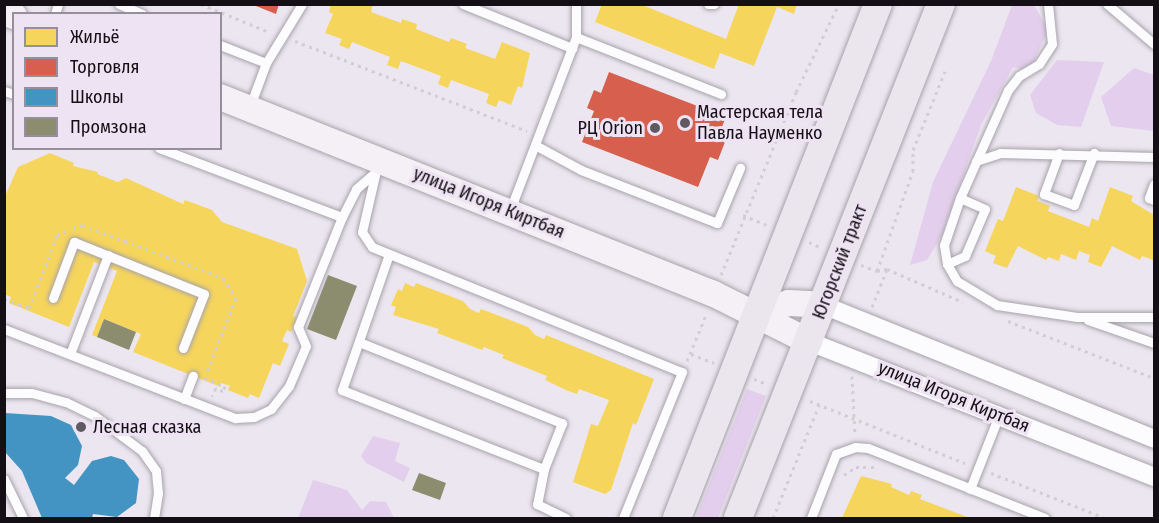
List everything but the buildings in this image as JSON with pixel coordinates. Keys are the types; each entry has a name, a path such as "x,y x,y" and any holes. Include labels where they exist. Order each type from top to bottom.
{"main road":[{"path":"677,519 878,4"},
{"name":"Югорский тракт","path":"738,519 790,393 822,305 941,4"},
{"name":"улица Игоря Киртбая","path":"222,98 376,166 510,210 714,294 810,342"},
{"name":"улица Игоря Киртбая","path":"756,313 789,303 822,305"}],"street":[{"name":"улица Игоря Киртбая","path":"822,305 1155,438"},
{"name":"улица Игоря Киртбая","path":"810,342 1155,477"}],"lane":[{"path":"119,4 137,12"},
{"path":"249,108 266,63 284,37 302,4"},
{"path":"464,4 572,48"},
{"path":"489,15 493,4"},
{"path":"510,210 576,37 576,4"},
{"path":"708,4 714,4"},
{"path":"1048,4 1052,44 1039,64 1019,76 1008,90 960,198 944,245 947,264 957,281 997,305 1077,317 1155,343"},
{"path":"1107,4 1155,44"},
{"path":"576,37 721,94"},
{"path":"222,46 266,63"},
{"path":"537,141 581,170 717,223 740,168"},
{"path":"164,150 342,217"},
{"path":"976,161 1000,153 1094,153 1155,157"},
{"path":"1059,153 1044,194 1074,205 1094,153"},
{"path":"4,329 235,418 254,417 271,409 289,386 306,346 298,327 342,217 356,189 376,166"},
{"path":"376,166 362,232 372,247 388,257 682,372 622,519"},
{"path":"1155,184 1149,198 1155,200"},
{"path":"947,264 965,256 985,209 960,198"},
{"path":"53,298 74,242 108,255 204,294 183,348"},
{"path":"70,354 108,255"},
{"path":"388,257 342,390 544,469"},
{"path":"1077,317 1155,317"},
{"path":"1124,317 1124,331"},
{"path":"359,342 562,423 544,469 537,504 566,519"},
{"path":"184,399 193,376"},
{"path":"4,393 32,393 66,402 95,416 142,451 156,471 158,494 154,519"},
{"path":"970,489 999,415"},
{"path":"811,519 837,454 855,447 868,448 1045,519"},
{"path":"4,479 23,519"}],"path":[{"path":"201,4 221,12"},
{"path":"682,372 791,103 839,4"},
{"path":"222,12 537,141"},
{"path":"945,71 913,150 913,171 877,271 886,269 975,307"},
{"path":"4,299 9,301"},
{"path":"4,305 4,312"},
{"path":"997,316 1155,378"},
{"path":"691,354 1105,519"},
{"path":"216,387 223,391 225,386 222,384"},
{"path":"772,519 819,405"},
{"path":"840,485 844,474 856,467 885,471"}],"shaded area":[{"path":"1012,5 1034,5 1048,30 1030,70 1013,67 981,125 942,235 927,260 910,265 933,182 991,61"},
{"path":"1057,60 1104,62 1081,127 1057,125 1036,113 1030,95"},
{"path":"1134,68 1154,75 1154,131 1111,126 1101,97"},
{"path":"747,389 766,396 718,518 696,518"},
{"path":"373,436 400,443 395,461 410,468 404,482 366,463 361,456"},
{"path":"313,480 347,490 362,510 370,501 386,502 394,518 298,518"}],"place":[{"name":"Мастерская тела Павла Науменко","path":"685,123"},
{"name":"РЦ Orion","path":"655,128"},
{"name":"Лесная сказка","path":"81,427"}]}
